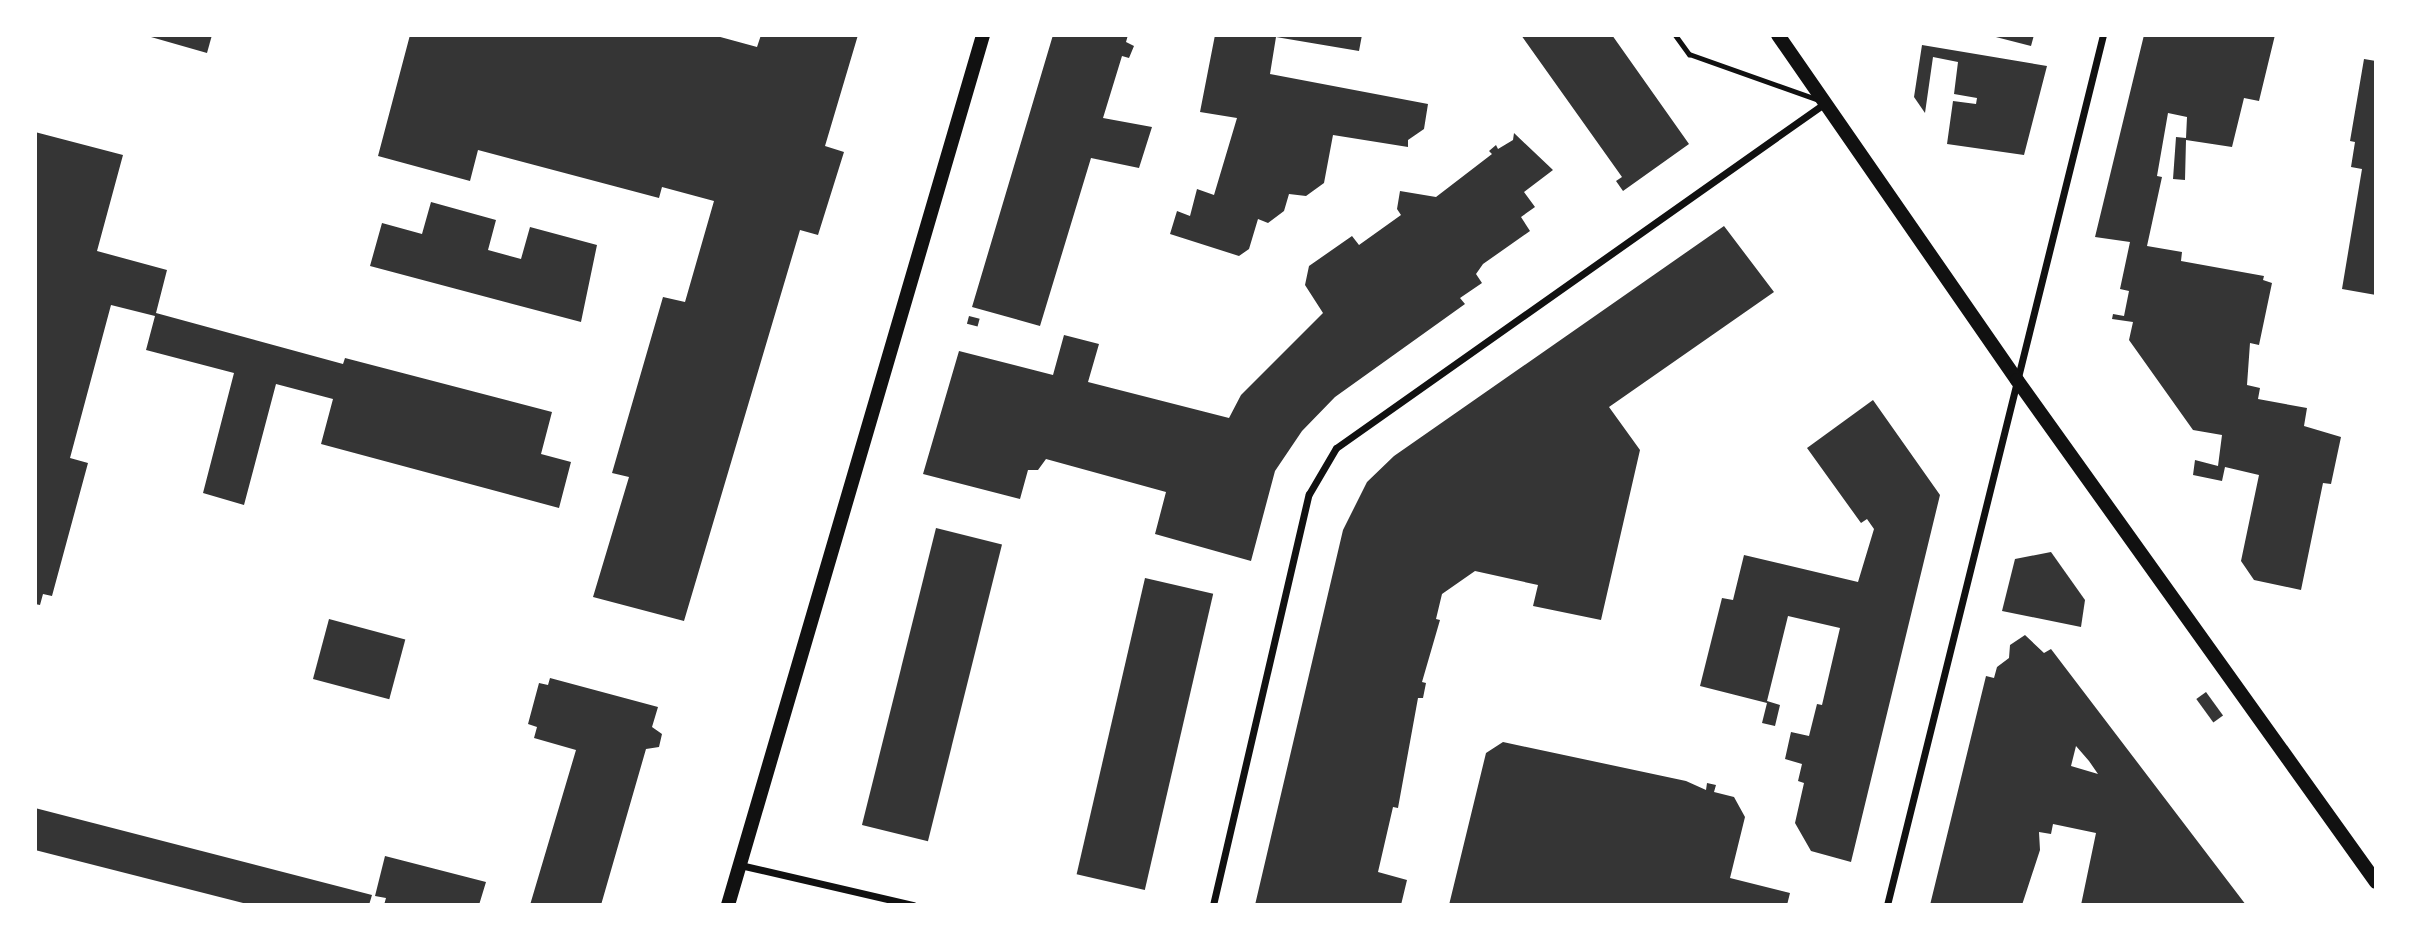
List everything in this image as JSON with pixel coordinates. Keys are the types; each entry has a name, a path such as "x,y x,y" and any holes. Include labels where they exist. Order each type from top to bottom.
{"main road":[{"path":"728,905 983,35"},
{"path":"1778,35 2017,380 2376,882"}],"street":[{"path":"1887,905 2103,35"},
{"path":"1213,905 1309,494 1336,448 1826,103"},
{"path":"739,864 913,905"}],"lane":[{"path":"1675,35 1689,54 1826,103"}],"building":[{"path":"144,35 212,35 207,53"},
{"path":"410,35 713,35 757,47 761,35 858,35 825,146 844,152 818,235 800,230 684,621 593,597 629,477 612,473 663,297 685,302 714,201 662,187 659,198 478,150 470,181 378,156"},
{"path":"1053,35 1128,35 1126,42 1134,46 1129,58 1122,56 1103,118 1152,127 1139,168 1091,158 1040,326 972,307"},
{"path":"1215,35 1362,35 1359,51 1276,37 1270,74 1428,104 1424,129 1408,140 1408,147 1333,135 1324,183 1306,196 1289,194 1284,211 1268,223 1258,219 1249,249 1239,256 1170,234 1177,211 1190,216 1197,189 1214,195 1237,118 1200,112"},
{"path":"1521,35 1612,35 1689,144 1623,191 1616,181 1622,177"},
{"path":"1988,35 2034,35 2031,46"},
{"path":"2144,35 2275,35 2259,101 2244,98 2232,147 2186,140 2185,180 2173,179 2176,137 2186,138 2187,117 2168,113 2157,176 2162,177 2147,246 2182,252 2181,261 2264,276 2263,280 2272,283 2259,345 2250,343 2247,385 2260,388 2258,399 2307,408 2304,426 2341,437 2331,484 2323,483 2301,590 2254,580 2241,561 2259,475 2225,467 2222,481 2193,475 2195,460 2218,466 2222,435 2193,430 2129,340 2133,322 2112,319 2113,314 2124,316 2129,291 2120,289 2130,242 2095,237"},
{"path":"1922,45 2047,66 2024,155 1947,144 1953,101 1976,104 1977,98 1954,94 1958,62 1933,57 1925,113 1914,97"},
{"path":"2364,59 2376,61 2376,295 2342,289 2362,169 2351,167 2355,142 2350,141"},
{"path":"35,132 123,155 97,251 167,270 156,313 343,364 345,358 552,412 541,454 571,462 559,508 321,444 333,399 276,384 244,505 203,493 234,373 146,350 155,316 111,305 70,458 88,463 52,596 43,594 40,605 35,604"},
{"path":"1514,133 1553,170 1524,192 1535,207 1521,217 1530,231 1483,264 1476,274 1482,283 1460,298 1465,304 1335,397 1302,431 1275,471 1251,561 1155,534 1166,492 1046,459 1038,470 1028,470 1020,499 923,474 959,351 1053,375 1064,335 1099,344 1088,382 1229,418 1241,395 1323,313 1305,285 1309,266 1352,236 1359,245 1401,215 1397,209 1400,191 1436,197 1492,154 1489,151 1496,145 1498,149 1513,140"},
{"path":"431,202 496,220 488,250 521,259 530,227 597,245 581,322 370,266 382,223 422,234"},
{"path":"1724,226 1774,292 1609,407 1640,450 1601,620 1533,606 1538,585 1475,571 1442,594 1436,619 1440,620 1422,682 1426,683 1423,698 1418,698 1398,808 1393,807 1378,872 1407,880 1401,905 1255,905 1343,530 1367,482 1394,456"},
{"path":"969,316 980,319 978,327 967,324"},
{"path":"1873,400 1940,495 1851,862 1811,851 1795,823 1804,783 1798,781 1802,764 1785,759 1791,732 1809,736 1817,704 1822,705 1840,628 1788,616 1767,701 1780,705 1775,726 1762,723 1767,703 1700,686 1722,598 1733,600 1744,555 1858,582 1874,529 1867,519 1861,523 1807,448"},
{"path":"936,528 1002,544 928,841 862,825"},
{"path":"2051,552 2085,600 2081,627 2002,611 2015,559"},
{"path":"1145,578 1213,594 1145,890 1077,874"},
{"path":"329,619 405,639 389,699 313,679"},
{"path":"2025,635 2044,653 2051,649 2246,905 2081,905 2096,833 2053,824 2051,834 2039,832 2040,850 2022,905 1930,905 1986,676 1994,678 1997,667 2009,658 2010,645","holes":["2076,746 2098,774 2071,766"]},
{"path":"550,678 658,707 652,727 662,734 659,747 646,749 601,905 530,905 576,750 534,738 537,727 528,724 539,683 548,685"},
{"path":"2206,692 2223,715 2213,723 2196,699"},
{"path":"1503,742 1686,781 1706,790 1707,783 1716,785 1714,792 1734,797 1745,817 1730,878 1790,893 1787,905 1449,905 1486,753"},
{"path":"35,808 372,895 369,905 251,905 35,850"},
{"path":"385,856 486,882 479,905 384,905 386,898 375,896"}]}
